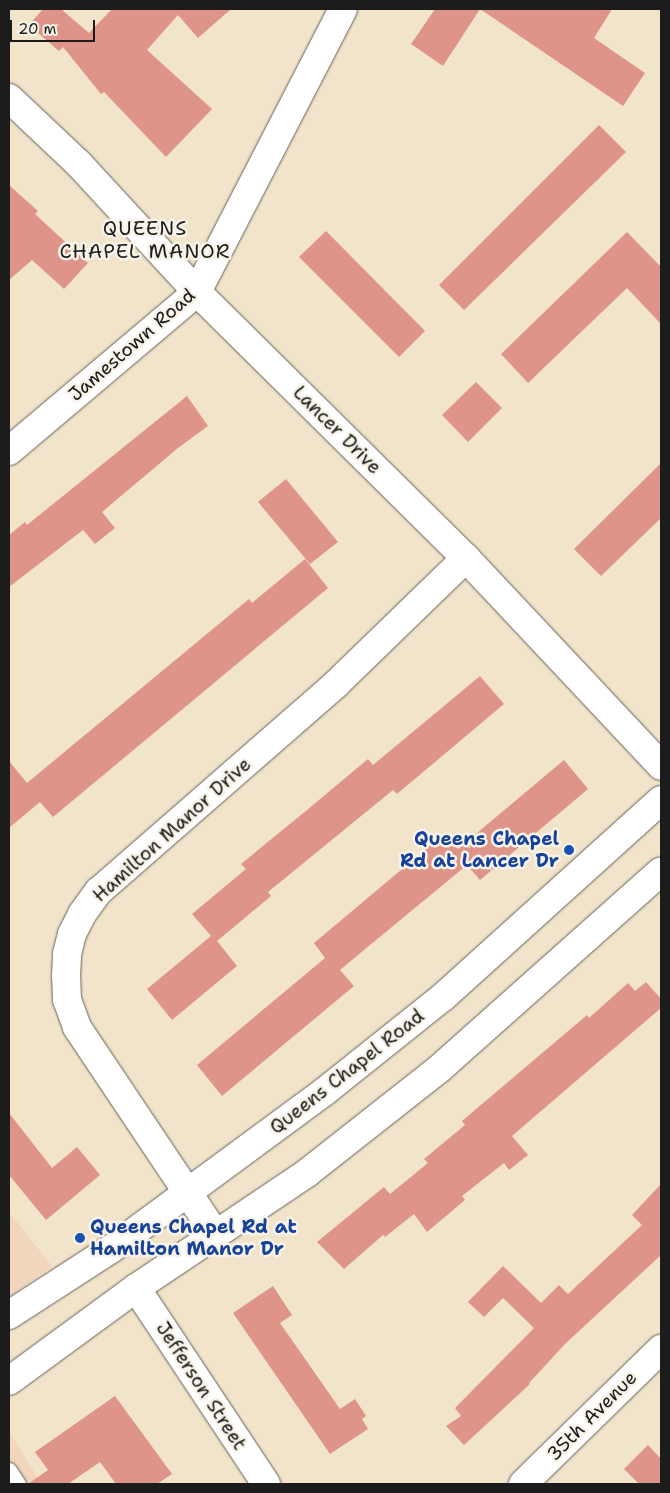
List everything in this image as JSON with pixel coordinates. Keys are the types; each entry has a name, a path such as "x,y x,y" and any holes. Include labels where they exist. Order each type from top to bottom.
{"street":[{"name":"Jamestown Road","path":"9,452 197,292 331,15"},
{"name":"Lancer Drive","path":"9,98 79,164 197,292 466,558 661,766"},
{"name":"Hamilton Manor Drive","path":"216,1235 78,1027 67,1000 67,954 72,934 82,914 100,891 336,684 466,558"},
{"name":"Queens Chapel Road","path":"9,1315 111,1249 324,1092 443,998 661,800"},
{"path":"9,1380 136,1288 307,1173 439,1069 661,871"},
{"name":"Jefferson Street","path":"136,1288 266,1484"},
{"name":"35th Avenue","path":"523,1484 661,1348"}],"lane":[{"path":"9,1470 18,1484"}],"shaded area":[{"path":"9,1212 52,1266 9,1297"},
{"path":"9,1432 42,1484 9,1484"}],"building":[{"path":"43,9 61,9 89,33 112,9 231,9 198,38 178,15 147,50 212,109 166,157 104,92 101,94 63,47 59,51 29,25"},
{"path":"435,9 480,9 443,66 411,44"},
{"path":"480,9 612,9 594,38 645,73 623,106"},
{"path":"599,125 626,152 464,310 439,285"},
{"path":"9,185 38,211 35,214 88,263 64,289 32,260 9,280"},
{"path":"326,231 425,331 399,357 299,257"},
{"path":"627,232 661,267 661,324 627,288 528,383 501,354"},
{"path":"476,382 502,408 468,442 442,415"},
{"path":"187,396 208,426 178,448 102,512 115,528 95,544 83,530 9,587 9,535 25,522 27,525"},
{"path":"661,463 661,518 601,576 574,549"},
{"path":"286,479 338,542 310,564 258,502"},
{"path":"305,559 328,588 53,817 40,802 9,828 9,761 27,783 249,599 252,603"},
{"path":"480,676 504,704 397,794 393,790 268,892 271,896 217,941 237,966 172,1020 147,989 211,936 192,914 246,869 241,864 368,759 373,765"},
{"path":"564,760 588,789 480,880 467,865 340,970 354,986 222,1096 197,1065 325,958 314,943 445,833 458,849"},
{"path":"646,982 661,999 661,1008 512,1136 528,1155 509,1170 504,1163 462,1196 465,1200 427,1232 414,1214 385,1237 383,1235 344,1269 317,1242 384,1187 390,1194 428,1163 424,1159 465,1125 462,1121 587,1015 589,1018 628,983 635,991"},
{"path":"9,1113 52,1168 77,1147 100,1175 46,1220 9,1175"},
{"path":"661,1184 661,1255 565,1344 530,1384 464,1445 446,1426 461,1416 455,1408 534,1328 503,1298 484,1317 468,1302 503,1266 541,1303 559,1285 568,1294 642,1225 632,1215"},
{"path":"273,1286 292,1315 280,1323 340,1409 355,1399 366,1416 362,1419 368,1429 330,1454 233,1313"},
{"path":"115,1396 172,1474 157,1484 116,1484 100,1462 68,1484 28,1484 48,1470 35,1452"},
{"path":"648,1445 661,1459 661,1484 639,1484 624,1469"}],"place":[{"name":"Queens Chapel Rd at Lancer Dr","path":"569,850"},
{"name":"Queens Chapel Rd at Hamilton Manor Dr","path":"80,1238"}],"district":[{"name":"QUEENS CHAPEL MANOR","path":"145,240"}]}
